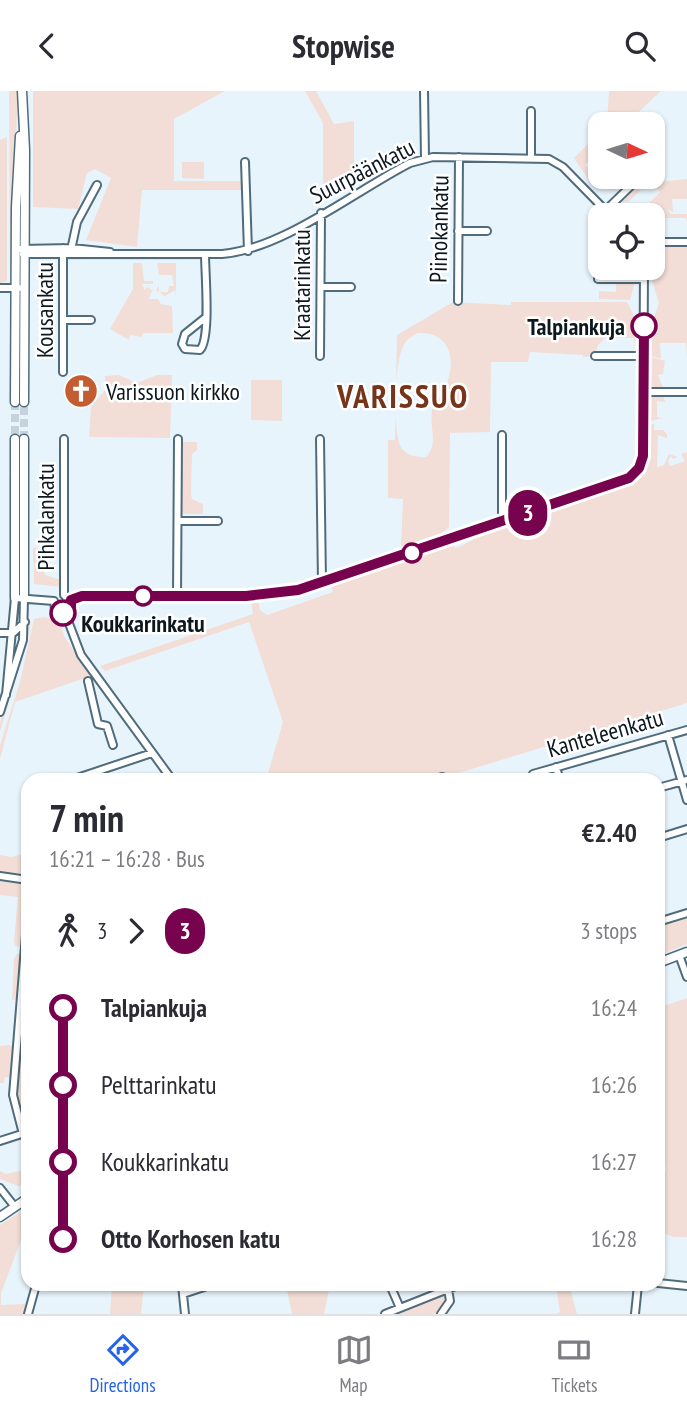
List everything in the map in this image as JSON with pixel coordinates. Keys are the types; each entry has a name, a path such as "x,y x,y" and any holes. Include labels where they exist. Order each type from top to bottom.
{"main road":[{"path":"20,288 25,251 22,91"},
{"path":"20,402 20,288 15,251 18,151 22,125"},
{"path":"20,439 20,598"},
{"path":"665,960 683,954"},
{"path":"0,1217 21,1203"}],"street":[{"path":"424,91 425,158"},
{"path":"530,157 531,111"},
{"name":"Piinokankatu","path":"458,301 459,157"},
{"name":"Suurpäänkatu","path":"15,251 205,254 248,251 277,238 410,163 425,158 530,157 559,164 598,203"},
{"path":"246,162 248,251"},
{"path":"71,252 77,222 97,185"},
{"path":"617,203 629,189"},
{"name":"Kraatarinkatu","path":"320,356 321,213"},
{"path":"458,231 487,231"},
{"path":"665,242 687,242"},
{"name":"Kousankatu","path":"62,252 63,372"},
{"path":"205,254 205,318 204,347 197,350 186,349 182,344 183,336 205,318"},
{"path":"71,600 82,596 267,595 323,583 629,478 639,468 643,452 644,280"},
{"path":"321,287 351,287"},
{"path":"0,288 20,288"},
{"path":"63,320 91,320"},
{"path":"595,355 644,356"},
{"path":"644,392 687,392"},
{"path":"502,435 502,521"},
{"name":"Pihkalankatu","path":"64,439 64,595"},
{"path":"177,439 177,596"},
{"path":"320,439 323,583"},
{"path":"178,521 218,521"},
{"path":"20,598 54,601 64,595 71,600"},
{"path":"0,712 22,647 25,622 20,598"},
{"path":"6,695 20,598"},
{"path":"65,613 71,608 71,600"},
{"path":"54,601 57,611 65,613"},
{"path":"65,613 81,655 167,773"},
{"path":"0,633 13,633 25,622"},
{"path":"13,633 22,647"},
{"path":"88,681 99,724 107,726 113,745"},
{"name":"Kanteleenkatu","path":"536,773 687,730"},
{"path":"668,735 684,781 687,800"},
{"path":"92,773 152,753"},
{"path":"556,767 558,773"},
{"path":"665,786 684,781"},
{"path":"665,836 687,829"},
{"path":"0,876 21,879"},
{"path":"665,920 687,913"},
{"path":"683,954 687,977"},
{"path":"21,996 13,1095 21,1118"},
{"path":"0,1141 21,1135"},
{"path":"0,1188 15,1207"},
{"path":"665,1284 687,1286"},
{"path":"28,1314 34,1291"},
{"path":"183,1291 186,1314"},
{"path":"183,1294 192,1291"},
{"path":"393,1291 400,1308"},
{"path":"385,1314 443,1291"},
{"path":"441,1314 450,1301 448,1291"},
{"path":"635,1314 637,1291"}],"shaded area":[{"path":"9,91 17,91 10,279"},
{"path":"33,91 225,91 174,119 174,181 242,181 242,190 142,190 137,247 86,240 111,178 95,169 87,173 78,209 33,207"},
{"path":"305,91 316,91 334,124 354,121 354,173 370,173 347,182 323,202 323,123"},
{"path":"609,91 661,91 639,112 608,112"},
{"path":"7,137 7,281 0,283 0,140"},
{"path":"588,144 588,162 585,165 588,168 588,179 574,158"},
{"path":"182,162 204,162 204,179 182,178"},
{"path":"687,179 687,199 672,199 673,212 667,209 671,214 687,214 687,223 686,218 665,218 665,203 649,203 660,192 657,189 665,189 665,181"},
{"path":"634,189 642,189 628,202 621,202"},
{"path":"665,246 687,246 687,359 686,343 660,343 661,359 648,355 652,323 659,303 652,281 665,280"},
{"path":"71,257 196,257 200,260 66,260"},
{"path":"133,263 142,263 144,281 153,281 153,284 142,284 145,290 147,287 152,290 151,294 147,293 151,295 148,299 158,299 161,304 172,306 173,333 143,333 142,337 130,335 129,340 110,329 133,289"},
{"path":"157,263 176,263 176,297 175,290 165,296 159,292 168,292 169,286 174,286 172,275 159,275"},
{"path":"616,282 635,282 630,300 599,299 599,291 616,292"},
{"path":"453,302 511,305 511,302 627,302 635,318 635,353 634,338 605,338 598,345 595,356 530,352 528,362 491,362 490,432 450,433 449,527 438,536 401,549 403,499 388,498 388,440 395,440 396,413 398,439 403,450 415,456 426,457 430,452 433,441 432,410 447,382 451,361 445,344 439,338 418,333 405,343 401,351 396,386 397,335"},
{"path":"648,356 665,361 663,374 658,375 663,388 649,387"},
{"path":"119,375 137,383 157,375 172,375 170,438 89,437 91,407 105,390 105,376"},
{"path":"251,380 282,380 282,421 251,420"},
{"path":"663,393 665,402 657,401 657,417 663,418 647,422 648,397"},
{"path":"647,424 654,424 654,430 663,430 667,434 667,438 658,435 657,467 664,465 669,454 678,457 673,459 671,456 668,461 670,466 685,461 681,454 687,452 687,703 457,773 268,773 283,722 249,622 105,671 100,666 253,614 251,601 258,601 260,610 267,615 333,592 331,586 453,542 455,548 459,547 491,530 626,482 643,464"},
{"path":"180,442 197,442 197,450 192,454 191,494 192,499 203,504 203,514 183,514 180,509"},
{"path":"9,471 12,491 12,615 9,615"},
{"path":"33,548 38,548 45,575 61,580 62,587 34,584"},
{"path":"44,617 60,621 64,636 91,676 15,702 0,759 0,745 20,682 34,619"},
{"path":"27,619 31,621 29,633 0,732 0,722 21,656"},
{"path":"21,854 21,874 0,873 0,855 11,857"},
{"path":"0,878 21,881 20,947 15,946 14,941 18,897 0,895"},
{"path":"687,916 687,944 665,953 665,924"},
{"path":"18,953 21,954 18,999 12,1000 14,958"},
{"path":"687,998 687,1237 673,1237 665,1233 665,1006"},
{"path":"21,1028 21,1117 15,1094"},
{"path":"10,1045 15,1048 12,1078 5,1077 4,1083 0,1083 0,1046"},
{"path":"0,1171 6,1174 21,1171 21,1186 0,1179"},
{"path":"21,1212 21,1240 1,1293 1,1305 25,1304 25,1314 0,1314 0,1225"},
{"path":"112,1291 143,1291 141,1314 110,1314"},
{"path":"287,1291 329,1291 324,1314 292,1314"},
{"path":"557,1291 571,1291 577,1314 556,1314 560,1312"},
{"path":"447,1292 447,1301 438,1314 395,1314"}],"tunnel":[{"path":"15,402 15,439"},
{"path":"24,402 24,439"}],"bus line":[{"name":"3","path":"63,613 71,608 71,600 79,596 246,596 298,590 629,478 639,468 643,456 644,326"}],"place":[{"name":"Talpiankuja","path":"644,326"},
{"name":"Varissuon kirkko","path":"81,391"},
{"name":"Koukkarinkatu","path":"143,596"}],"district":[{"name":"VARISSUO","path":"403,396"}]}
